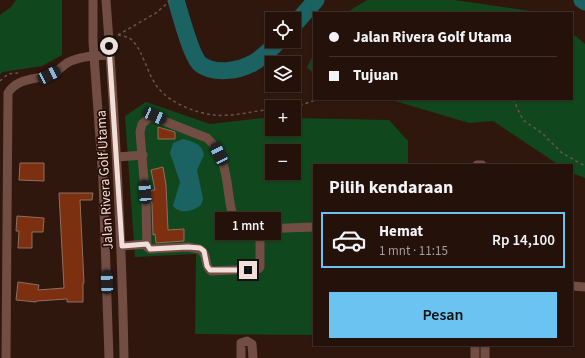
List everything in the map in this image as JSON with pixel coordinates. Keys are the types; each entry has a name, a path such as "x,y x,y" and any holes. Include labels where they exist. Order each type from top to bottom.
{"street":[{"name":"Jalan Rivera Golf Utama","path":"93,0 94,56 103,180 109,358"},
{"name":"Jalan Rivera Golf Utama","path":"106,0 109,55 118,157 122,246 124,358"},
{"path":"6,358 4,157 7,98 12,87 27,80 49,75 58,71 66,63 86,57 109,55"},
{"path":"145,192 140,132 142,124 151,116 208,138 215,145 224,162 234,221 244,229 313,227"},
{"path":"118,157 143,156"},
{"path":"146,203 147,244 150,249 188,247 200,248 206,255 207,266 211,271 258,269 260,266 260,229"},
{"path":"122,246 147,244"},
{"path":"573,286 585,287"},
{"path":"240,358 242,344 247,340 252,344 253,358"},
{"path":"475,346 475,358"},
{"path":"485,346 485,358"}],"path":[{"path":"124,32 156,14 171,0"},
{"path":"118,35 131,39 137,46 148,73 159,89 185,107 214,115 265,110"},
{"path":"0,81 8,74 23,72"},
{"path":"301,105 316,100"},
{"path":"513,100 523,120 542,133 562,153 585,166"}],"green space":[{"path":"16,0 62,0 62,55 42,66 3,72 0,75 0,15 11,7"},
{"path":"367,0 454,0 537,12 348,12"},
{"path":"573,34 585,44 585,178 573,173 573,164 558,164 493,121 469,123 391,100 573,100"},
{"path":"313,56 313,73 307,67"},
{"path":"146,102 210,124 265,118 265,136 301,136 301,118 389,120 408,141 408,164 313,164 313,335 195,334 196,254 135,257 125,116"}],"water":[{"path":"183,139 199,145 204,155 197,170 203,199 201,205 187,211 176,209 173,206 180,182 170,153 173,143"}],"building":[{"path":"158,127 175,132 175,139 158,139"},
{"path":"20,163 44,163 44,181 19,180"},
{"path":"163,167 166,185 168,230 184,229 184,241 156,243 155,234 153,235 152,203 147,197 152,190 155,190 151,170"},
{"path":"59,193 93,193 92,200 80,200 84,283 83,302 67,302 67,299 36,302 16,300 18,282 39,285 38,290 64,288"},
{"path":"17,216 44,218 43,232 32,232 32,248 18,248 19,231 16,231"}],"waterway":[{"path":"176,0 186,34 193,52 200,64 212,70 234,70 253,63 272,48"},
{"path":"301,17 316,0"}],"route":[{"path":"109,46 118,157 122,246 147,244 150,249 188,247 200,248 206,255 207,266 210,270 248,270"}]}
